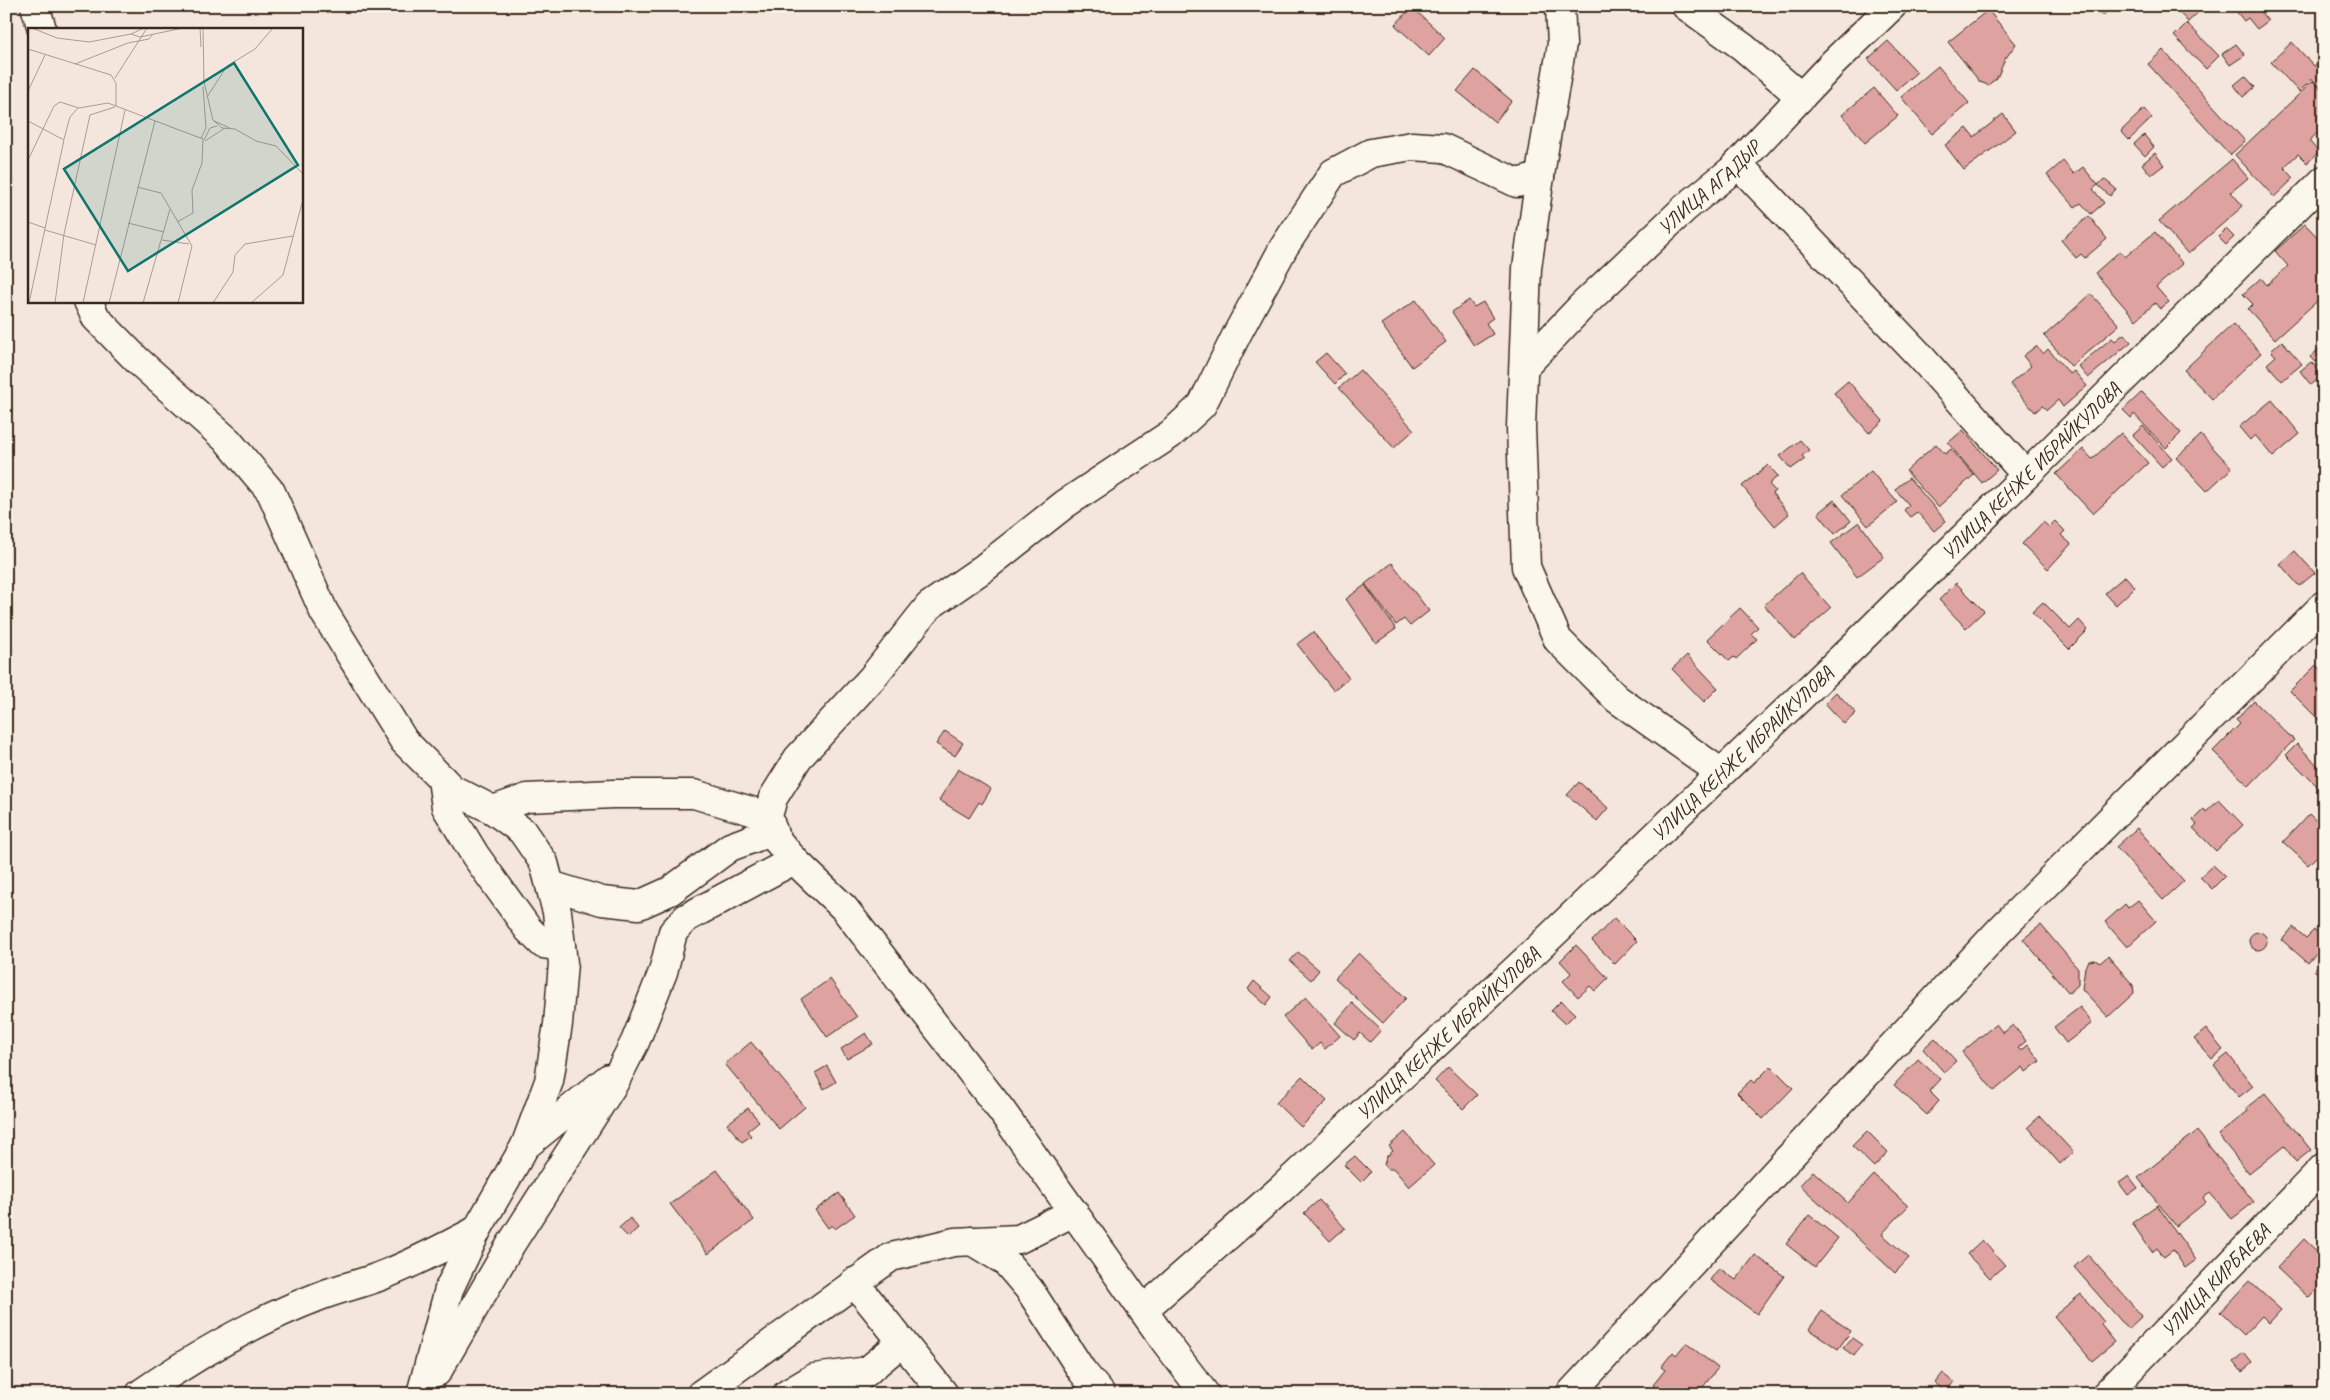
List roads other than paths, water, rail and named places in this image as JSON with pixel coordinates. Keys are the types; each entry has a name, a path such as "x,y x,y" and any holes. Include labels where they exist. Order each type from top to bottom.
{"street":[{"path":"36,6 42,28"},
{"path":"1560,6 1562,44 1540,177 1528,268 1521,428 1526,567 1558,640 1617,699 1720,772"},
{"path":"1686,6 1743,47 1801,97"},
{"name":"УЛИЦА АГАДЫР","path":"1524,367 1582,306 1685,208 1738,164 1801,97 1892,6"},
{"path":"1202,1392 1001,1110 844,908 794,860 775,838 771,824 773,798 798,758 872,678 929,606 984,568 1065,504 1171,434 1202,405 1237,334 1284,247 1333,173 1371,153 1412,146 1444,148 1517,183 1540,177"},
{"path":"1738,164 1919,355 2026,475"},
{"name":"УЛИЦА КЕНЖЕ ИБРАЙКУЛОВА","path":"1143,1310 1281,1189 1369,1108 1856,644 2324,180"},
{"path":"88,302 96,318 102,325 137,360 228,441 271,492 324,612 404,741 452,789 493,810 522,831 544,863 557,912 563,963 558,1024 549,1082 525,1146 477,1230 449,1289 421,1394"},
{"path":"1570,1394 1999,931 2324,605"},
{"path":"442,779 446,807 475,855 528,929 543,944 561,947"},
{"path":"493,810 527,798 613,794 694,794 771,824"},
{"path":"639,905 670,892 730,847 771,824"},
{"path":"421,1394 443,1363 511,1244 584,1132 622,1067 635,1042 663,972 673,932 686,918 794,860"},
{"path":"550,885 602,901 639,905 651,909 662,917 673,932"},
{"path":"525,1146 622,1067"},
{"name":"УЛИЦА КИРБАЕВА","path":"2106,1394 2324,1167"},
{"path":"701,1394 890,1257 954,1242 1019,1239 1074,1212"},
{"path":"140,1394 179,1367 261,1322 319,1296 379,1276 434,1253 477,1230"},
{"path":"972,1241 1005,1261 1029,1290 1082,1371 1101,1394"},
{"path":"854,1282 944,1394"},
{"path":"840,1394 902,1342"},
{"path":"786,1394 814,1378 868,1371"}]}
